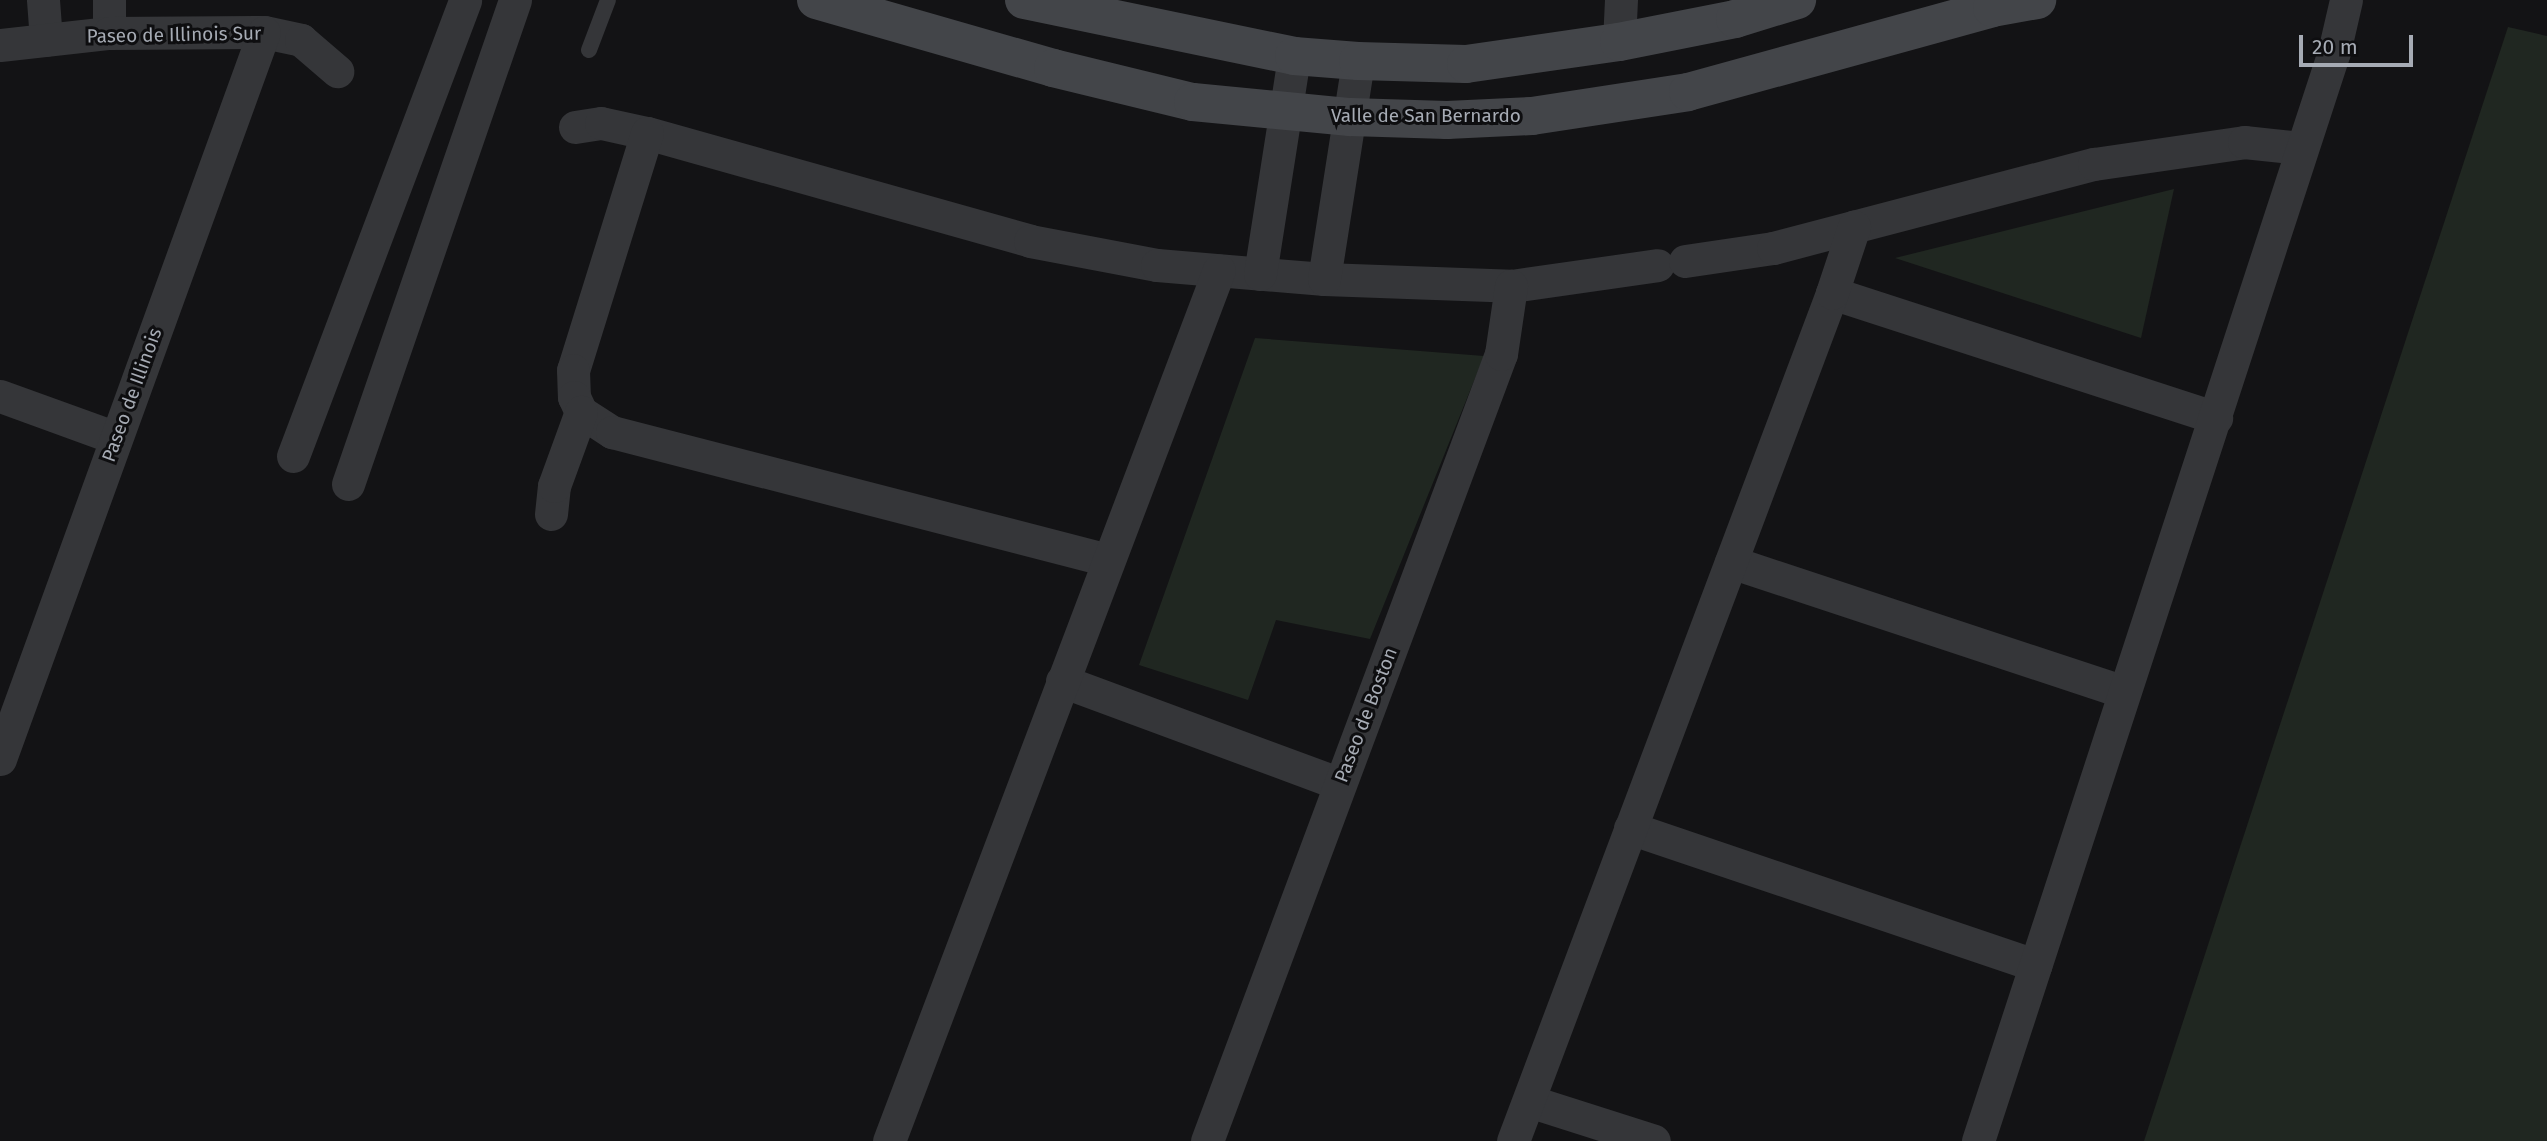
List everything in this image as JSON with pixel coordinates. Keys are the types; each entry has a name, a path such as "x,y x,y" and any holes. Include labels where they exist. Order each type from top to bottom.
{"street":[{"path":"43,0 46,40"},
{"path":"109,0 109,33"},
{"path":"293,456 466,0"},
{"path":"348,484 515,0"},
{"name":"Valle de San Bernardo","path":"816,0 1091,78 1193,102 1286,113 1447,120 1532,116 1688,92 1992,8 2037,0"},
{"path":"1024,0 1294,55 1358,61 1466,64 1619,42 1735,19 1797,0"},
{"path":"1619,42 1621,0"},
{"path":"1978,1141 2216,418 2334,52 2346,0"},
{"name":"Paseo de Illinois Sur","path":"0,45 109,33 264,32 301,40 337,71"},
{"name":"Paseo de Illinois","path":"0,759 264,32"},
{"path":"1259,274 1294,55"},
{"path":"1324,279 1358,61"},
{"path":"575,127 601,123 647,133 1030,241 1157,265 1324,279 1511,286 1773,248 2094,164 2244,142 2301,148"},
{"path":"647,133 573,370 574,397 581,412 612,432 1108,560"},
{"path":"1513,1141 1832,293 1854,227"},
{"path":"889,1141 1219,271"},
{"name":"Paseo de Boston","path":"1207,1141 1501,354 1511,286"},
{"path":"1832,293 2216,418"},
{"path":"0,396 116,438"},
{"path":"551,514 554,486 581,412"},
{"path":"1731,562 2124,692"},
{"path":"1062,681 1340,783"},
{"path":"1630,828 2035,965"},
{"path":"1528,1101 1654,1141"}],"lane":[{"path":"589,50 608,0"}],"shaded area":[{"path":"2508,27 2547,36 2547,1141 2144,1141"},
{"path":"2174,189 2141,338 1895,258"},
{"path":"1255,338 1484,356 1370,639 1276,620 1248,700 1139,665"}]}
